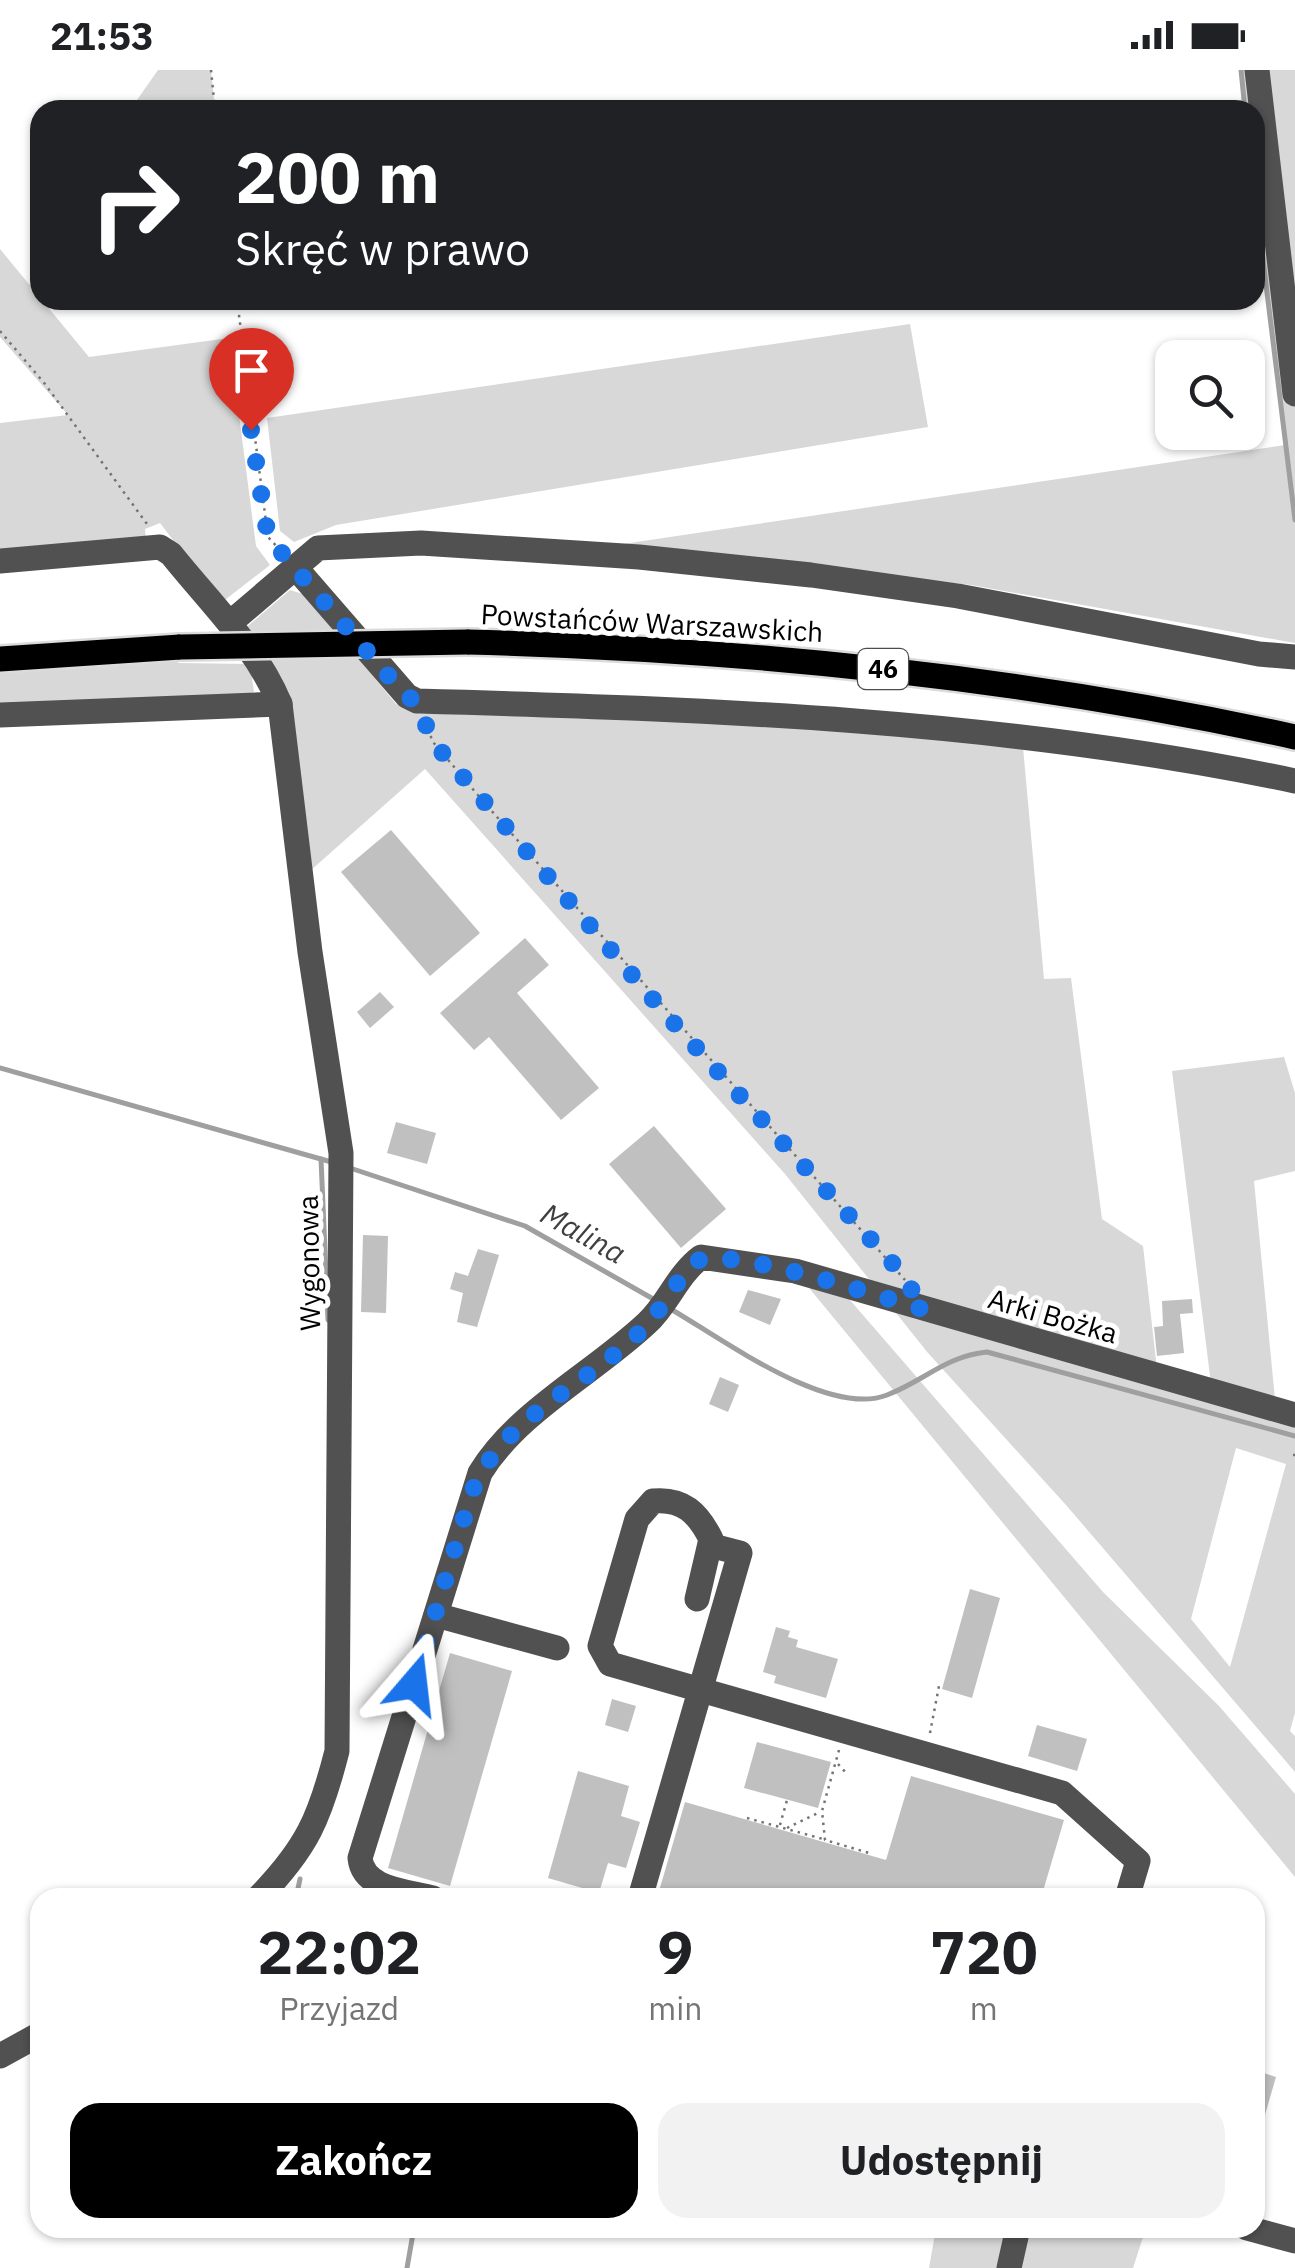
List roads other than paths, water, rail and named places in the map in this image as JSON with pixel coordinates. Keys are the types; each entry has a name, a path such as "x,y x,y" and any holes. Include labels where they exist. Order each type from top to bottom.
{"main road":[{"name":"Powstańców Warszawskich","path":"0,659 180,647 466,642 672,650 884,669 1116,703 1295,737"}],"street":[{"path":"1258,70 1261,100"},
{"path":"1265,131 1295,394"},
{"path":"230,623 318,548 421,544 639,557 958,596 1259,654 1295,657"},
{"name":"Wygonowa","path":"0,561 160,548 171,554 230,623 267,673 280,704 340,1164 337,1752 321,1815 289,1866 268,1888"},
{"path":"295,567 406,696 416,701 646,707 984,731 1112,747 1295,781"},
{"path":"0,715 280,704"},
{"name":"Arki Bożka","path":"436,1615 472,1492 486,1464 515,1432 651,1320 670,1289 701,1257 795,1271 1295,1415"},
{"path":"697,1599 713,1546 698,1516 680,1502 654,1502 637,1518 600,1646 610,1664 1062,1793 1138,1861 1130,1888"},
{"path":"643,1888 740,1553 713,1546"},
{"path":"397,1888 376,1882 361,1868 360,1858 436,1615 556,1648"},
{"path":"0,2056 30,2040"},
{"path":"1265,2233 1295,2242"},
{"path":"1009,2268 1016,2238"}],"waterway":[{"path":"1241,70 1244,100"},
{"path":"1265,276 1295,520"},
{"name":"Malina","path":"0,1068 335,1163"},
{"path":"321,1159 328,1320"},
{"name":"Malina","path":"350,1168 525,1226 655,1300"},
{"name":"Malina","path":"669,1308 775,1371 835,1395 863,1399 887,1395 947,1364 987,1352 1295,1436"},
{"path":"298,1888 300,1879"},
{"path":"407,2268 412,2238"}]}
